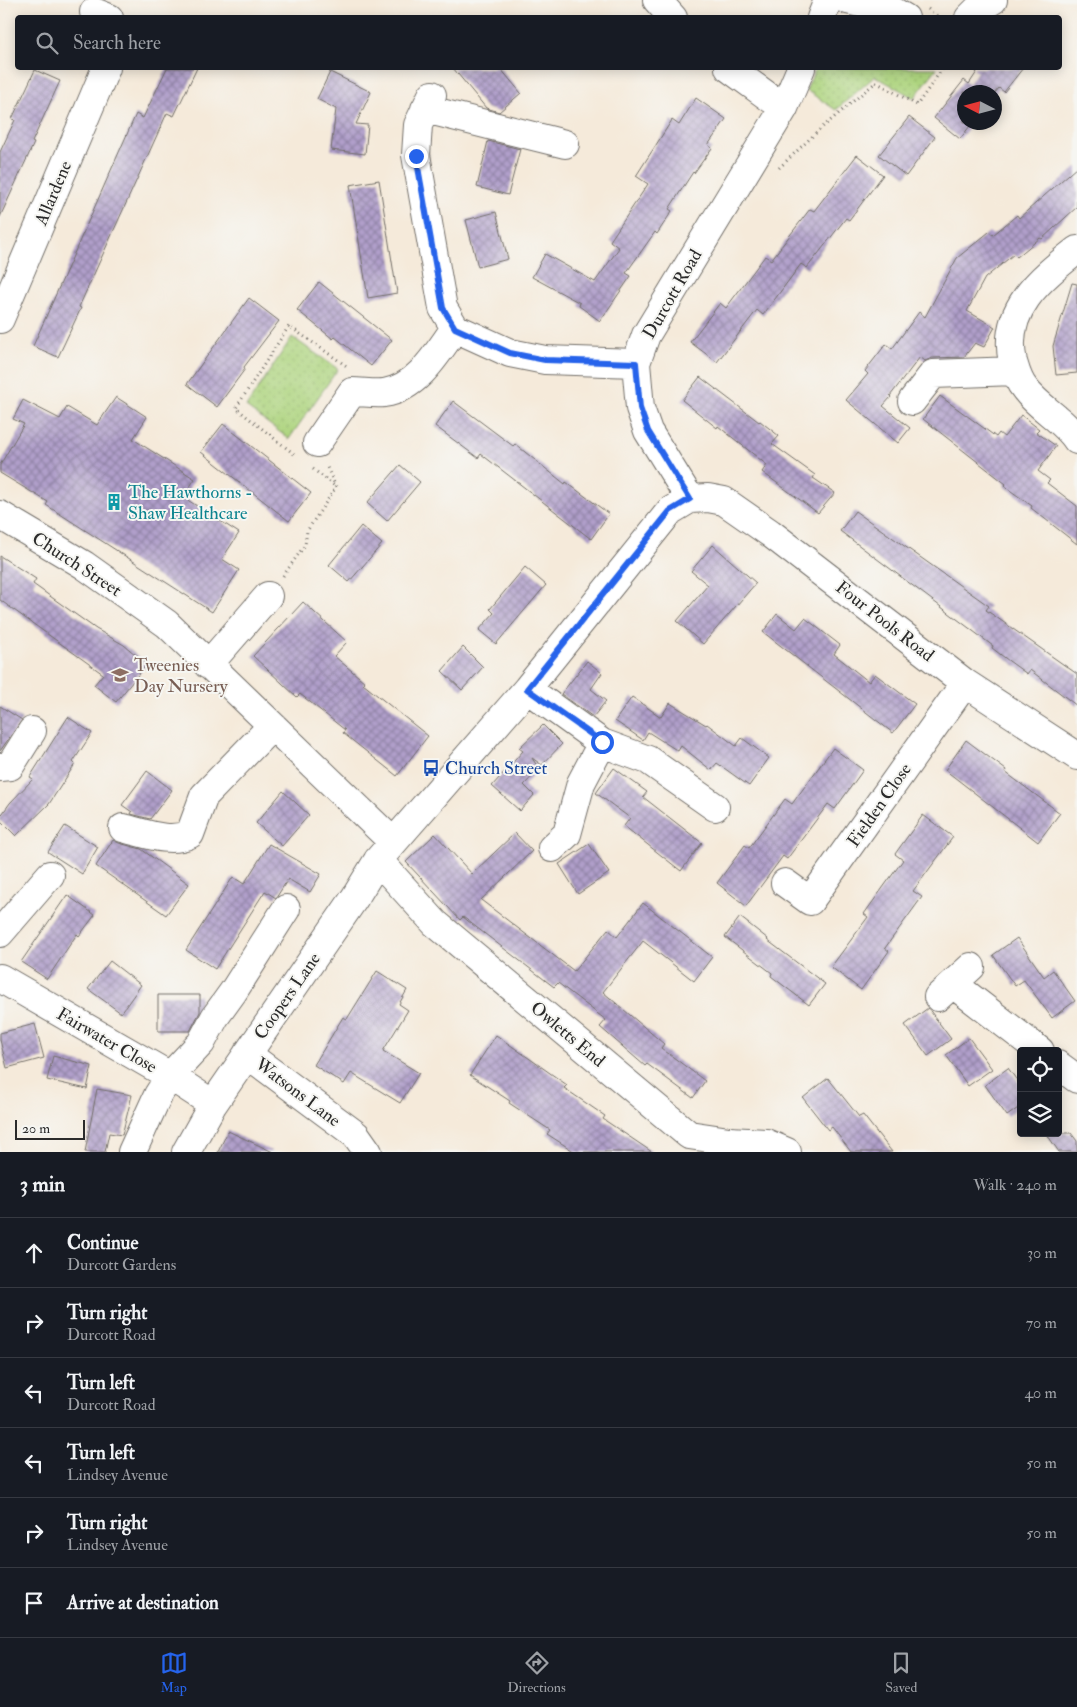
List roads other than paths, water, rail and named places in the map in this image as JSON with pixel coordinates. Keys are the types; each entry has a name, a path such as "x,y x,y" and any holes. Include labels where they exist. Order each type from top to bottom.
{"street":[{"path":"657,0 670,15"},
{"path":"822,15 828,0"},
{"path":"847,0 892,11 899,15"},
{"path":"972,15 993,0"},
{"name":"Allardene","path":"0,319 105,70"},
{"path":"731,70 784,108"},
{"name":"Durcott Road","path":"690,499 648,431 640,408 636,363 646,335 784,108 800,70"},
{"path":"565,144 428,102 418,125 416,156 443,308 455,328 510,353 536,358 636,363"},
{"path":"1077,250 1036,286 1021,304 1012,325 1010,340 1016,371 1025,390 1077,440"},
{"path":"309,456 352,392 385,393 410,383 433,359 455,328"},
{"path":"912,401 933,374 1016,371"},
{"name":"Four Pools Road","path":"690,499 708,498 724,502 770,533 965,683 1077,756"},
{"path":"385,851 527,689 670,511 690,499"},
{"name":"Church Street","path":"2,523 84,565 167,624 272,726 385,851"},
{"path":"208,665 268,596"},
{"name":"Fielden Close","path":"785,883 810,901 965,683"},
{"path":"527,689 602,742 648,760 715,807"},
{"path":"123,828 168,839 180,839 190,834 204,796 272,726"},
{"path":"0,767 10,766 32,731"},
{"path":"552,848 567,834 581,783 602,742"},
{"name":"Coopers Lane","path":"186,1152 213,1104 385,851"},
{"name":"Owletts End","path":"385,851 435,923 689,1135 729,1141 766,1143 786,1152"},
{"path":"0,933 50,875"},
{"path":"132,1152 158,1095 170,1076 201,1043 215,1017 286,909"},
{"name":"Fairwater Close","path":"0,978 170,1076 213,1104"},
{"path":"954,983 1035,1047"},
{"name":"Watsons Lane","path":"247,1054 356,1136 368,1152"},
{"path":"1062,1068 1077,1079"}],"place":[{"name":"The Hawthorns - Shaw Healthcare","path":"114,502"},
{"name":"Tweenies Day Nursery","path":"120,675"},
{"name":"Church Street","path":"431,768"}]}
